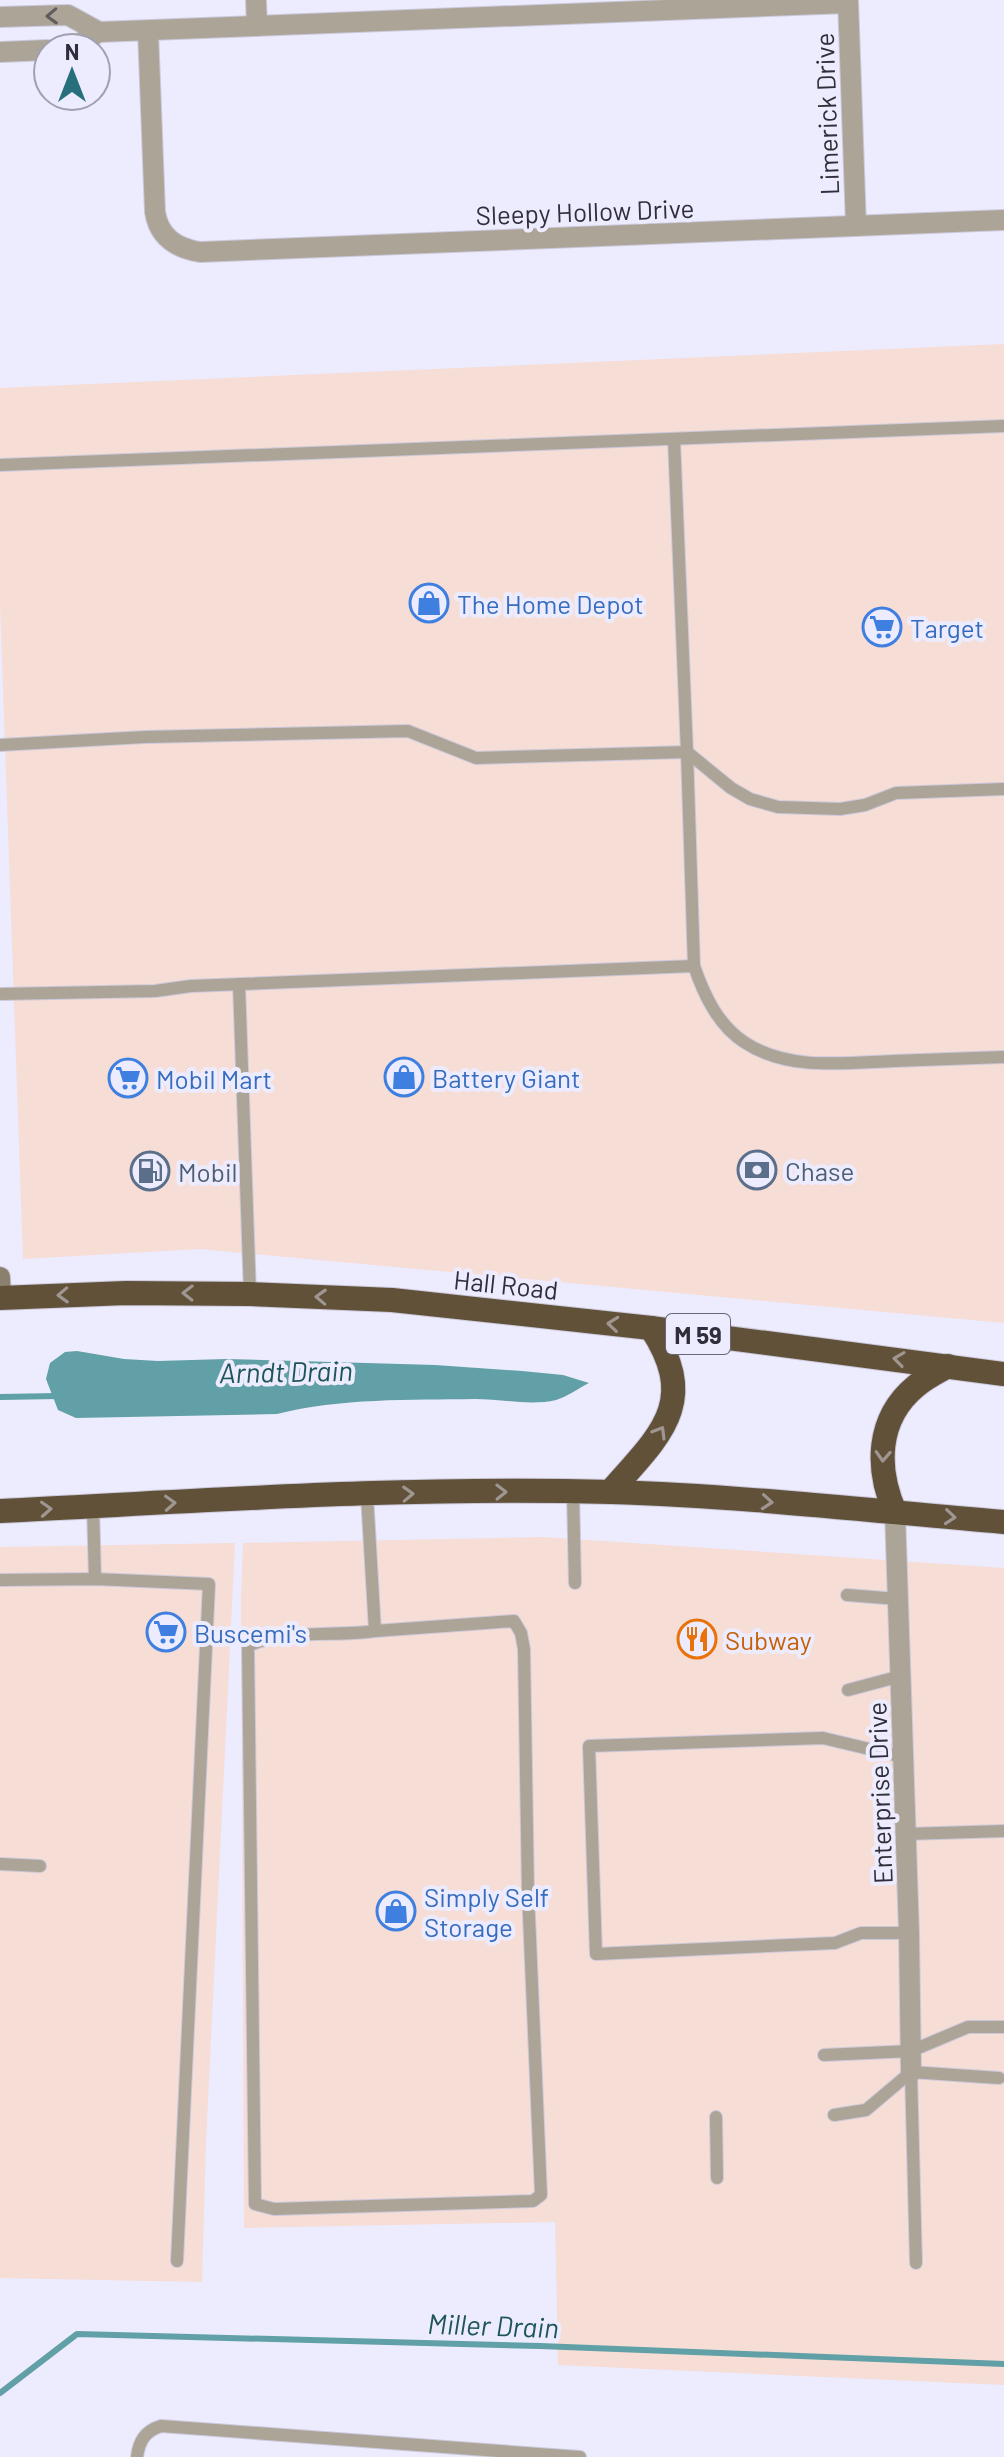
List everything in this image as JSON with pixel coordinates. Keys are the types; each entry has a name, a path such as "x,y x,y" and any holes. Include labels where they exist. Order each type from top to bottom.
{"highway":[{"name":"Hall Road","path":"0,1298 126,1293 392,1300 651,1328 1004,1374"},
{"path":"610,1492 654,1443 665,1426 671,1405 673,1373 666,1351 651,1328"},
{"path":"895,1512 884,1487 882,1463 885,1434 893,1413 916,1385 948,1366"},
{"path":"0,1511 367,1495 610,1492 1004,1522"}],"street":[{"path":"256,0 257,26"},
{"path":"0,17 68,15 99,32 848,1"},
{"name":"Limerick Drive","path":"848,1 856,226"},
{"name":"Sleepy Hollow Drive","path":"148,31 157,223 170,241 179,247 200,252 1004,220"},
{"path":"0,52 32,51"},
{"path":"0,1277 0,1298"},
{"name":"Enterprise Drive","path":"895,1512 911,2072"}],"lane":[{"path":"0,465 1004,426"},
{"path":"674,439 694,966 702,988 729,1029 741,1040 770,1055 822,1063 1004,1057"},
{"path":"0,745 145,737 408,731 476,758 687,752 739,793 778,807 840,809 865,805 896,793 1004,789"},
{"path":"0,994 155,991 239,984 694,966"},
{"path":"239,984 250,1294"},
{"path":"573,1492 575,1583"},
{"path":"367,1495 375,1631"},
{"path":"93,1506 95,1579"},
{"path":"0,1580 95,1579 209,1584 177,2261"},
{"path":"847,1595 898,1599"},
{"path":"514,1621 521,1633 524,1649 528,1892 541,2195 533,2201 274,2209 255,2204 248,1646 265,1638 375,1631 514,1621"},
{"path":"848,1690 901,1676"},
{"path":"903,1757 823,1738 589,1746 596,1954 835,1943 861,1933 909,1933"},
{"path":"906,1834 1004,1831"},
{"path":"0,1864 40,1866"},
{"path":"824,2055 911,2051 968,2027 1004,2027"},
{"path":"834,2115 866,2110 911,2072 999,2078"},
{"path":"911,2072 916,2263"},
{"path":"716,2117 717,2178"},
{"path":"137,2457 138,2446 147,2432 170,2426 580,2457"}],"shaded area":[{"path":"1004,344 1004,1323 200,1249 23,1259 0,603 0,388"},
{"path":"543,1537 1004,1568 1004,2385 558,2365 553,2115 555,2222 244,2228 243,1543"},
{"path":"235,1543 202,2282 0,2278 0,1547"}],"water":[{"path":"65,1352 158,1361 226,1359 435,1365 563,1375 589,1383 560,1399 546,1402 400,1400 350,1402 277,1414 76,1418 58,1410 46,1379 50,1363"}],"waterway":[{"name":"Arndt Drain","path":"0,1397 58,1396"},
{"name":"Miller Drain","path":"0,2393 77,2334 540,2346 1004,2364"}],"place":[{"name":"The Home Depot","path":"429,603"},
{"name":"Target","path":"882,627"},
{"name":"Battery Giant","path":"404,1077"},
{"name":"Mobil Mart","path":"128,1078"},
{"name":"Chase","path":"757,1170"},
{"name":"Mobil","path":"150,1171"},
{"name":"Buscemi's","path":"166,1632"},
{"name":"Subway","path":"697,1639"},
{"name":"Simply Self Storage","path":"396,1911"}]}
